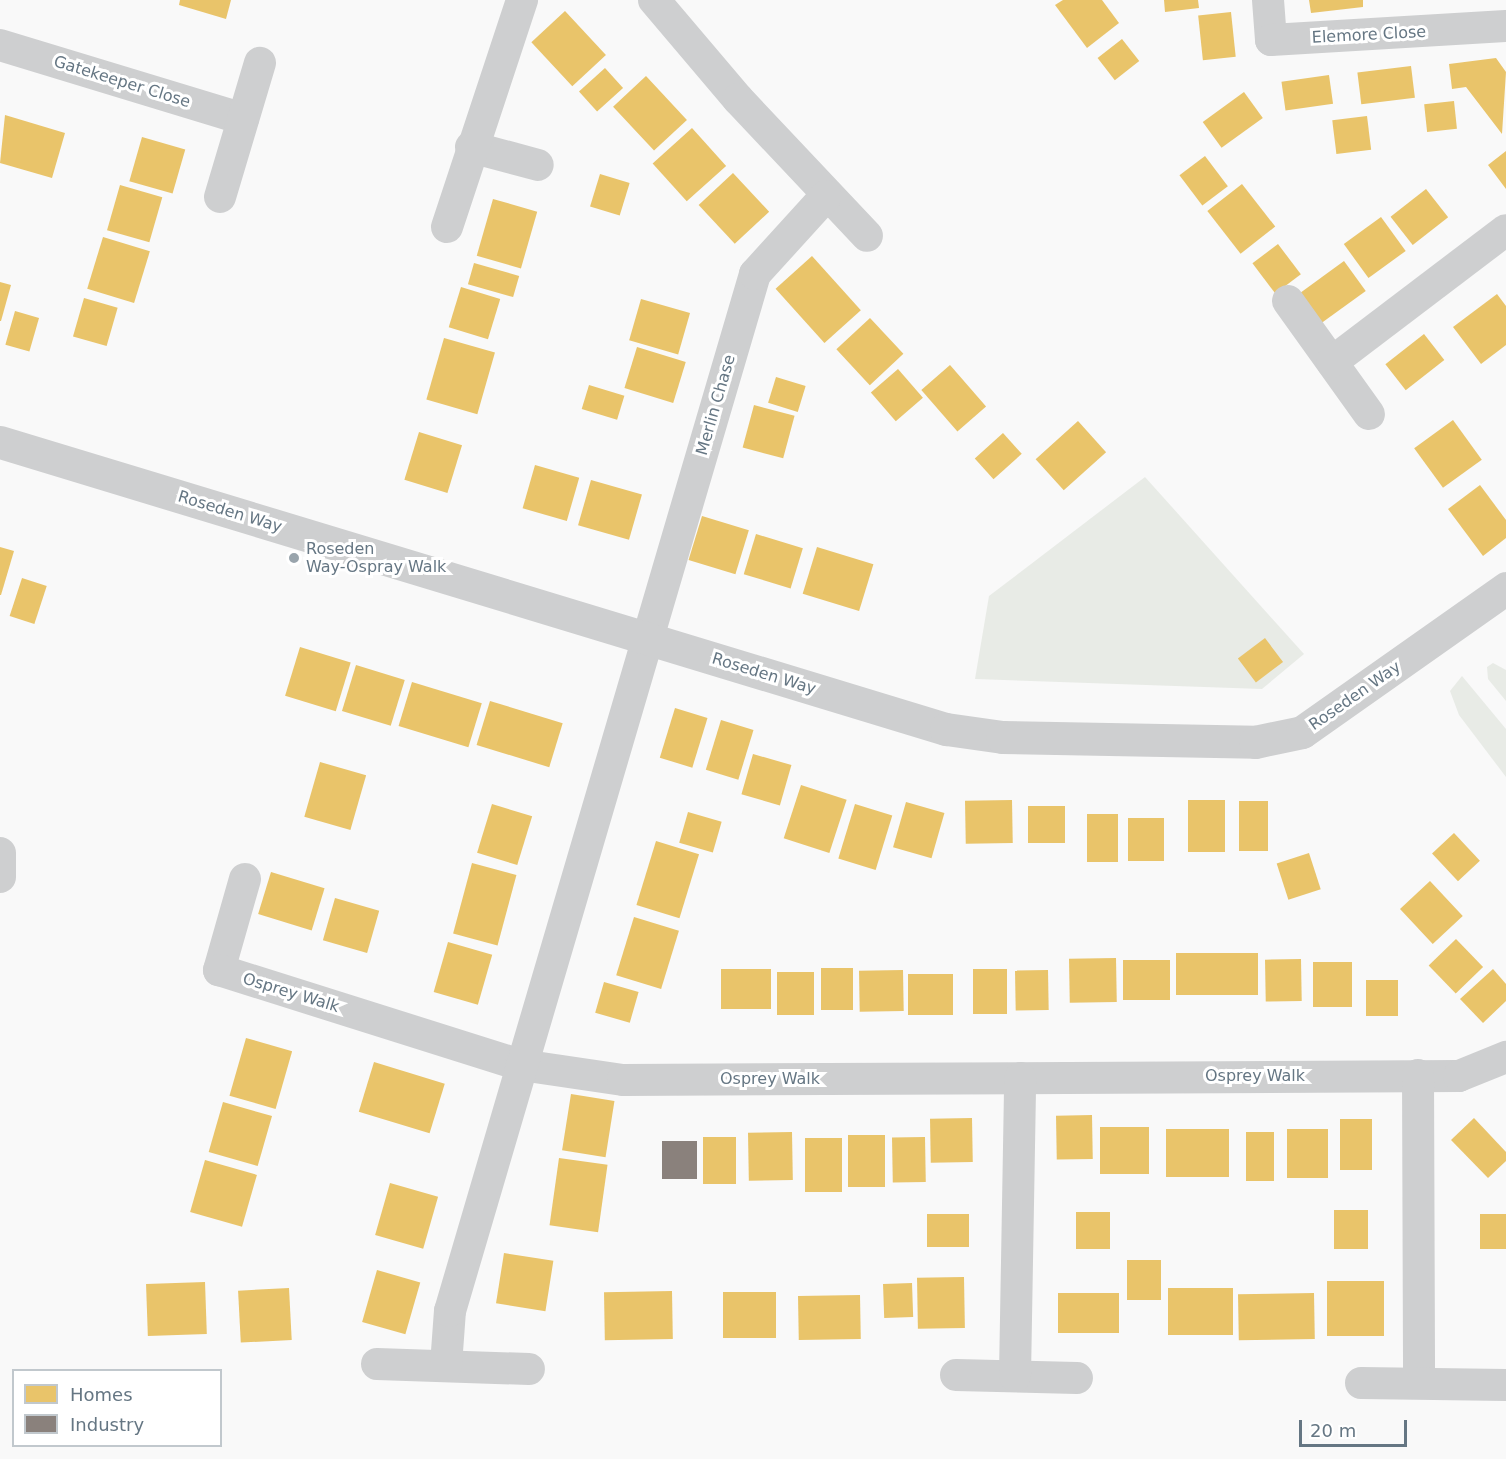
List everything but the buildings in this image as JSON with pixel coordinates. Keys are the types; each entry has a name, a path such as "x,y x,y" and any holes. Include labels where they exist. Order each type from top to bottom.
{"street":[{"path":"447,227 471,147 522,0"},
{"path":"654,0 826,196 867,237"},
{"name":"Elemore Close","path":"1268,0 1271,40 1506,26"},
{"name":"Gatekeeper Close","path":"0,45 243,119"},
{"path":"220,197 260,63"},
{"path":"471,147 538,165"},
{"name":"Merlin Chase","path":"647,638 755,274 826,196"},
{"path":"1332,362 1506,230"},
{"path":"1288,301 1369,414"},
{"name":"Roseden Way","path":"0,442 946,729 1002,737 1255,742 1302,732 1506,588"},
{"path":"446,1365 450,1311 647,638"},
{"path":"0,853 0,877"},
{"name":"Osprey Walk","path":"245,879 219,970 521,1065 623,1080 1459,1076 1506,1057"},
{"path":"1418,1075 1419,1383"},
{"path":"1015,1376 1020,1078"},
{"path":"377,1364 529,1370"},
{"path":"956,1375 1077,1378"},
{"path":"1361,1383 1506,1385"}],"shaded area":[{"path":"1145,477 1304,654 1262,689 975,679 989,596"},
{"path":"1493,663 1506,670 1506,701 1488,679 1487,667"},
{"path":"1462,676 1506,729 1506,777 1459,715 1450,691"}],"place":[{"name":"Roseden Way-Ospray Walk","path":"294,558"}]}
